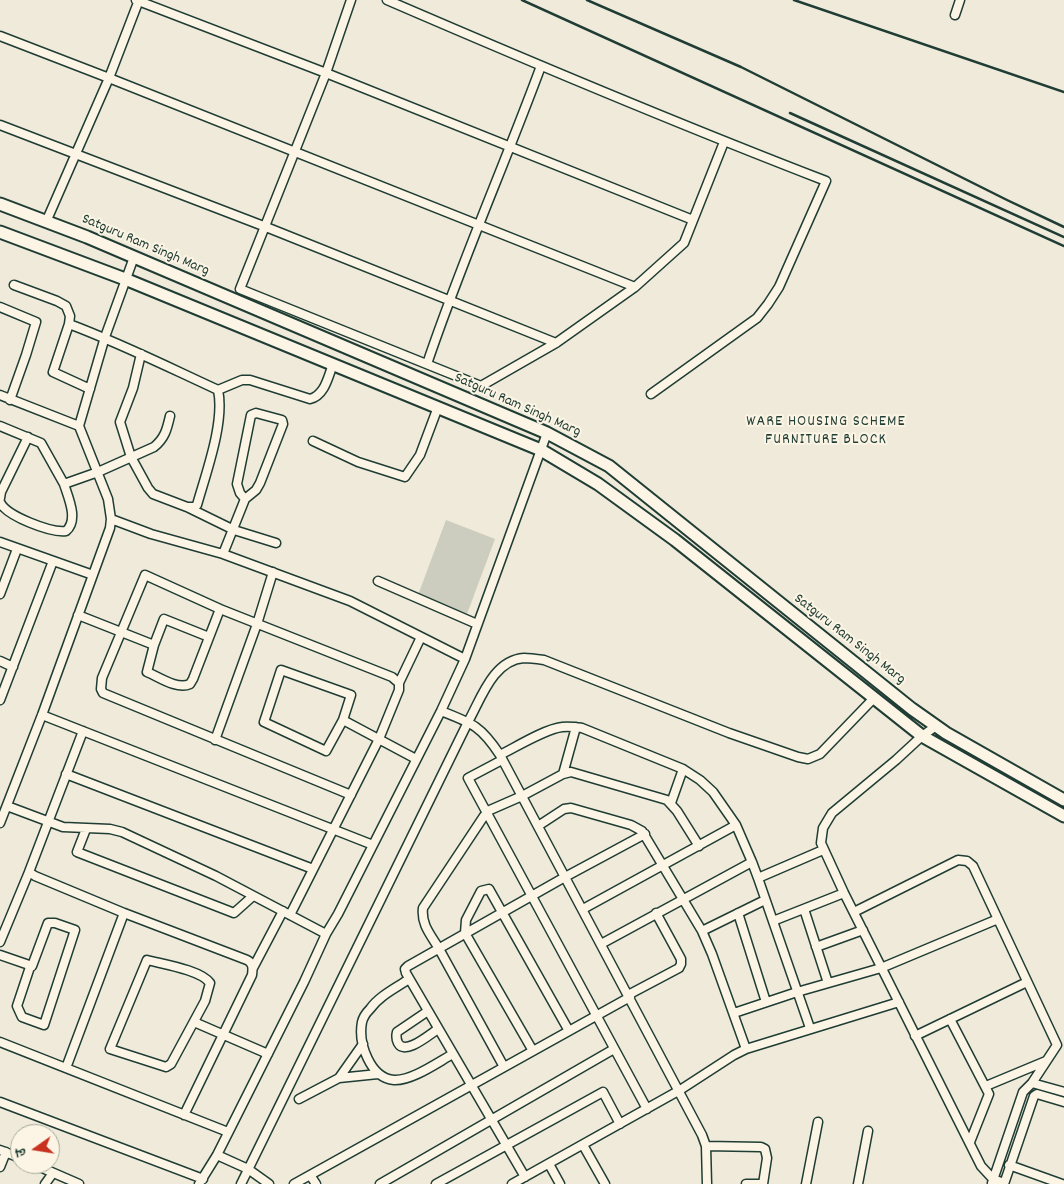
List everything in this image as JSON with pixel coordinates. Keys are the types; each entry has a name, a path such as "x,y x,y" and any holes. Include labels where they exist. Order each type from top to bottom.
{"main road":[{"name":"Satguru Ram Singh Marg","path":"0,204 235,300 547,433 609,466 808,627 936,726 1064,800"},
{"name":"Satguru Ram Singh Marg","path":"0,232 125,278 541,450 598,484 675,540 922,736 1064,816"}],"street":[{"path":"46,222 109,78 138,0 693,220"},
{"path":"235,300 266,228 294,151 326,73 351,0"},
{"path":"387,0 724,142 826,181 779,287 757,318 651,394"},
{"path":"955,15 960,0"},
{"path":"0,36 480,224 635,287"},
{"path":"427,364 449,300 511,147 541,66"},
{"path":"0,125 556,343"},
{"path":"240,289 482,386 556,343 635,287 684,243 724,142"},
{"path":"0,823 42,715 110,528 111,518 108,499 79,426 105,337 125,278 134,258"},
{"path":"14,286 66,306 70,316 69,324 52,372 90,389"},
{"path":"0,307 36,322 10,400"},
{"path":"69,324 105,337 218,390 242,380 250,380 310,399 316,398 323,389 333,364"},
{"path":"141,354 133,388 120,422 131,456 150,492 187,507 234,530 276,543"},
{"path":"187,507 197,505 211,453 219,412 220,398 218,390"},
{"path":"0,395 79,426"},
{"path":"313,441 358,462 405,477 420,455 438,407"},
{"path":"223,554 245,499 256,490 260,483 283,424 282,420 256,413 251,415 237,484 240,493 245,499"},
{"path":"64,484 98,472 154,447 166,434 170,416"},
{"path":"0,426 28,437 41,443 64,484 70,504 72,523 66,531 56,531 14,515 0,503 1,492 28,437"},
{"path":"0,1102 201,1181 217,1155 326,934 374,845 441,712 464,659 547,433"},
{"path":"111,518 151,534 223,554 350,601 464,659"},
{"path":"0,542 93,575"},
{"path":"0,594 17,549"},
{"path":"0,700 53,561"},
{"path":"215,740 273,572"},
{"path":"350,795 103,693 101,689 102,678 120,632 145,575 256,624 392,677 399,683"},
{"path":"378,581 477,624"},
{"path":"209,637 164,619 154,645 147,672 175,684 186,686 190,684 193,679 220,609"},
{"path":"78,615 154,645"},
{"path":"290,915 379,739 399,690 399,683 421,637"},
{"path":"241,1184 468,722 494,675 511,662 522,658 544,660 729,733 808,759 820,754 874,698"},
{"path":"0,662 13,666"},
{"path":"282,670 351,695 343,720 326,751 264,722 282,670"},
{"path":"441,712 468,722 485,734 501,757 680,1090 702,1135 706,1146 707,1184"},
{"path":"42,715 374,845"},
{"path":"343,720 416,759"},
{"path":"936,726 832,814 822,828 821,843 915,1036 981,1166 992,1182 1004,1184 1034,1096 1037,1094"},
{"path":"647,1108 530,896 468,778 501,757 551,730 561,727 582,728 683,769 700,780 713,792 736,825 752,862 810,1028"},
{"path":"563,774 576,728"},
{"path":"0,942 83,731"},
{"path":"671,803 683,769"},
{"path":"504,1067 438,947 426,930 422,918 423,908 486,814 490,810 522,796 563,774 571,772 667,800 671,803 698,846"},
{"path":"66,774 313,869"},
{"path":"7,806 63,827 110,829 122,832 326,934"},
{"path":"538,826 564,810 571,808 631,825 645,834 702,930 746,1049"},
{"path":"583,910 736,825"},
{"path":"86,829 77,852 234,914 253,896"},
{"path":"523,1180 491,1119 406,974 406,967 565,876 645,834"},
{"path":"758,878 823,850"},
{"path":"854,912 958,860 967,861 973,866 1057,1045 1032,1083 1020,1097 992,1182"},
{"path":"601,944 682,898 752,862"},
{"path":"29,872 124,913 247,960 253,968"},
{"path":"532,1051 465,933 466,920 481,892 489,889 569,1031"},
{"path":"773,921 844,893"},
{"path":"702,930 765,900"},
{"path":"804,908 828,983"},
{"path":"184,1115 282,911"},
{"path":"66,1068 124,913"},
{"path":"294,1184 679,968 682,964 681,958 656,913"},
{"path":"738,913 766,1002"},
{"path":"734,1013 881,968 998,919"},
{"path":"55,922 75,930 44,1025 22,1017 17,1006 30,966 33,965 48,923 55,922"},
{"path":"816,947 863,930"},
{"path":"0,955 30,966"},
{"path":"147,960 188,971 207,979 210,983 209,992 194,1022 172,1064 166,1067 110,1049 147,960"},
{"path":"378,1074 366,1058 362,1022 370,1008 409,979"},
{"path":"915,1036 1028,982"},
{"path":"512,1184 523,1180 680,1090 746,1049 899,1002"},
{"path":"428,1011 397,1032 396,1041 403,1048 410,1047 438,1029"},
{"path":"950,1019 986,1086 989,1097 970,1142"},
{"path":"194,1022 268,1054"},
{"path":"1056,1041 1064,1036"},
{"path":"0,1042 228,1132"},
{"path":"339,1078 363,1044"},
{"path":"380,1184 614,1050"},
{"path":"300,1099 339,1078 378,1074 394,1080 413,1076 453,1054"},
{"path":"986,1086 1048,1060"},
{"path":"1032,1083 1064,1092"},
{"path":"1032,1083 1037,1094 1064,1102"},
{"path":"436,1184 603,1092 620,1124"},
{"path":"806,1184 818,1122"},
{"path":"858,1184 868,1131"},
{"path":"583,1144 605,1184"},
{"path":"706,1146 760,1147 765,1149 767,1158 763,1184 746,1184"},
{"path":"0,1168 3,1151"},
{"path":"217,1155 248,1169 270,1184"},
{"path":"549,1164 560,1184"},
{"path":"1009,1165 1062,1184"},
{"path":"55,1174 79,1184"},
{"path":"310,1175 316,1184"}],"shaded area":[{"path":"446,520 495,539 467,614 418,595"}],"railway":[{"path":"522,0 1064,246"},
{"path":"587,0 741,67 1064,227"},
{"path":"794,0 1064,92"},
{"path":"790,113 1064,237"}],"district":[{"name":"WARE HOUSING SCHEME FURNITURE BLOCK","path":"826,432"}]}
